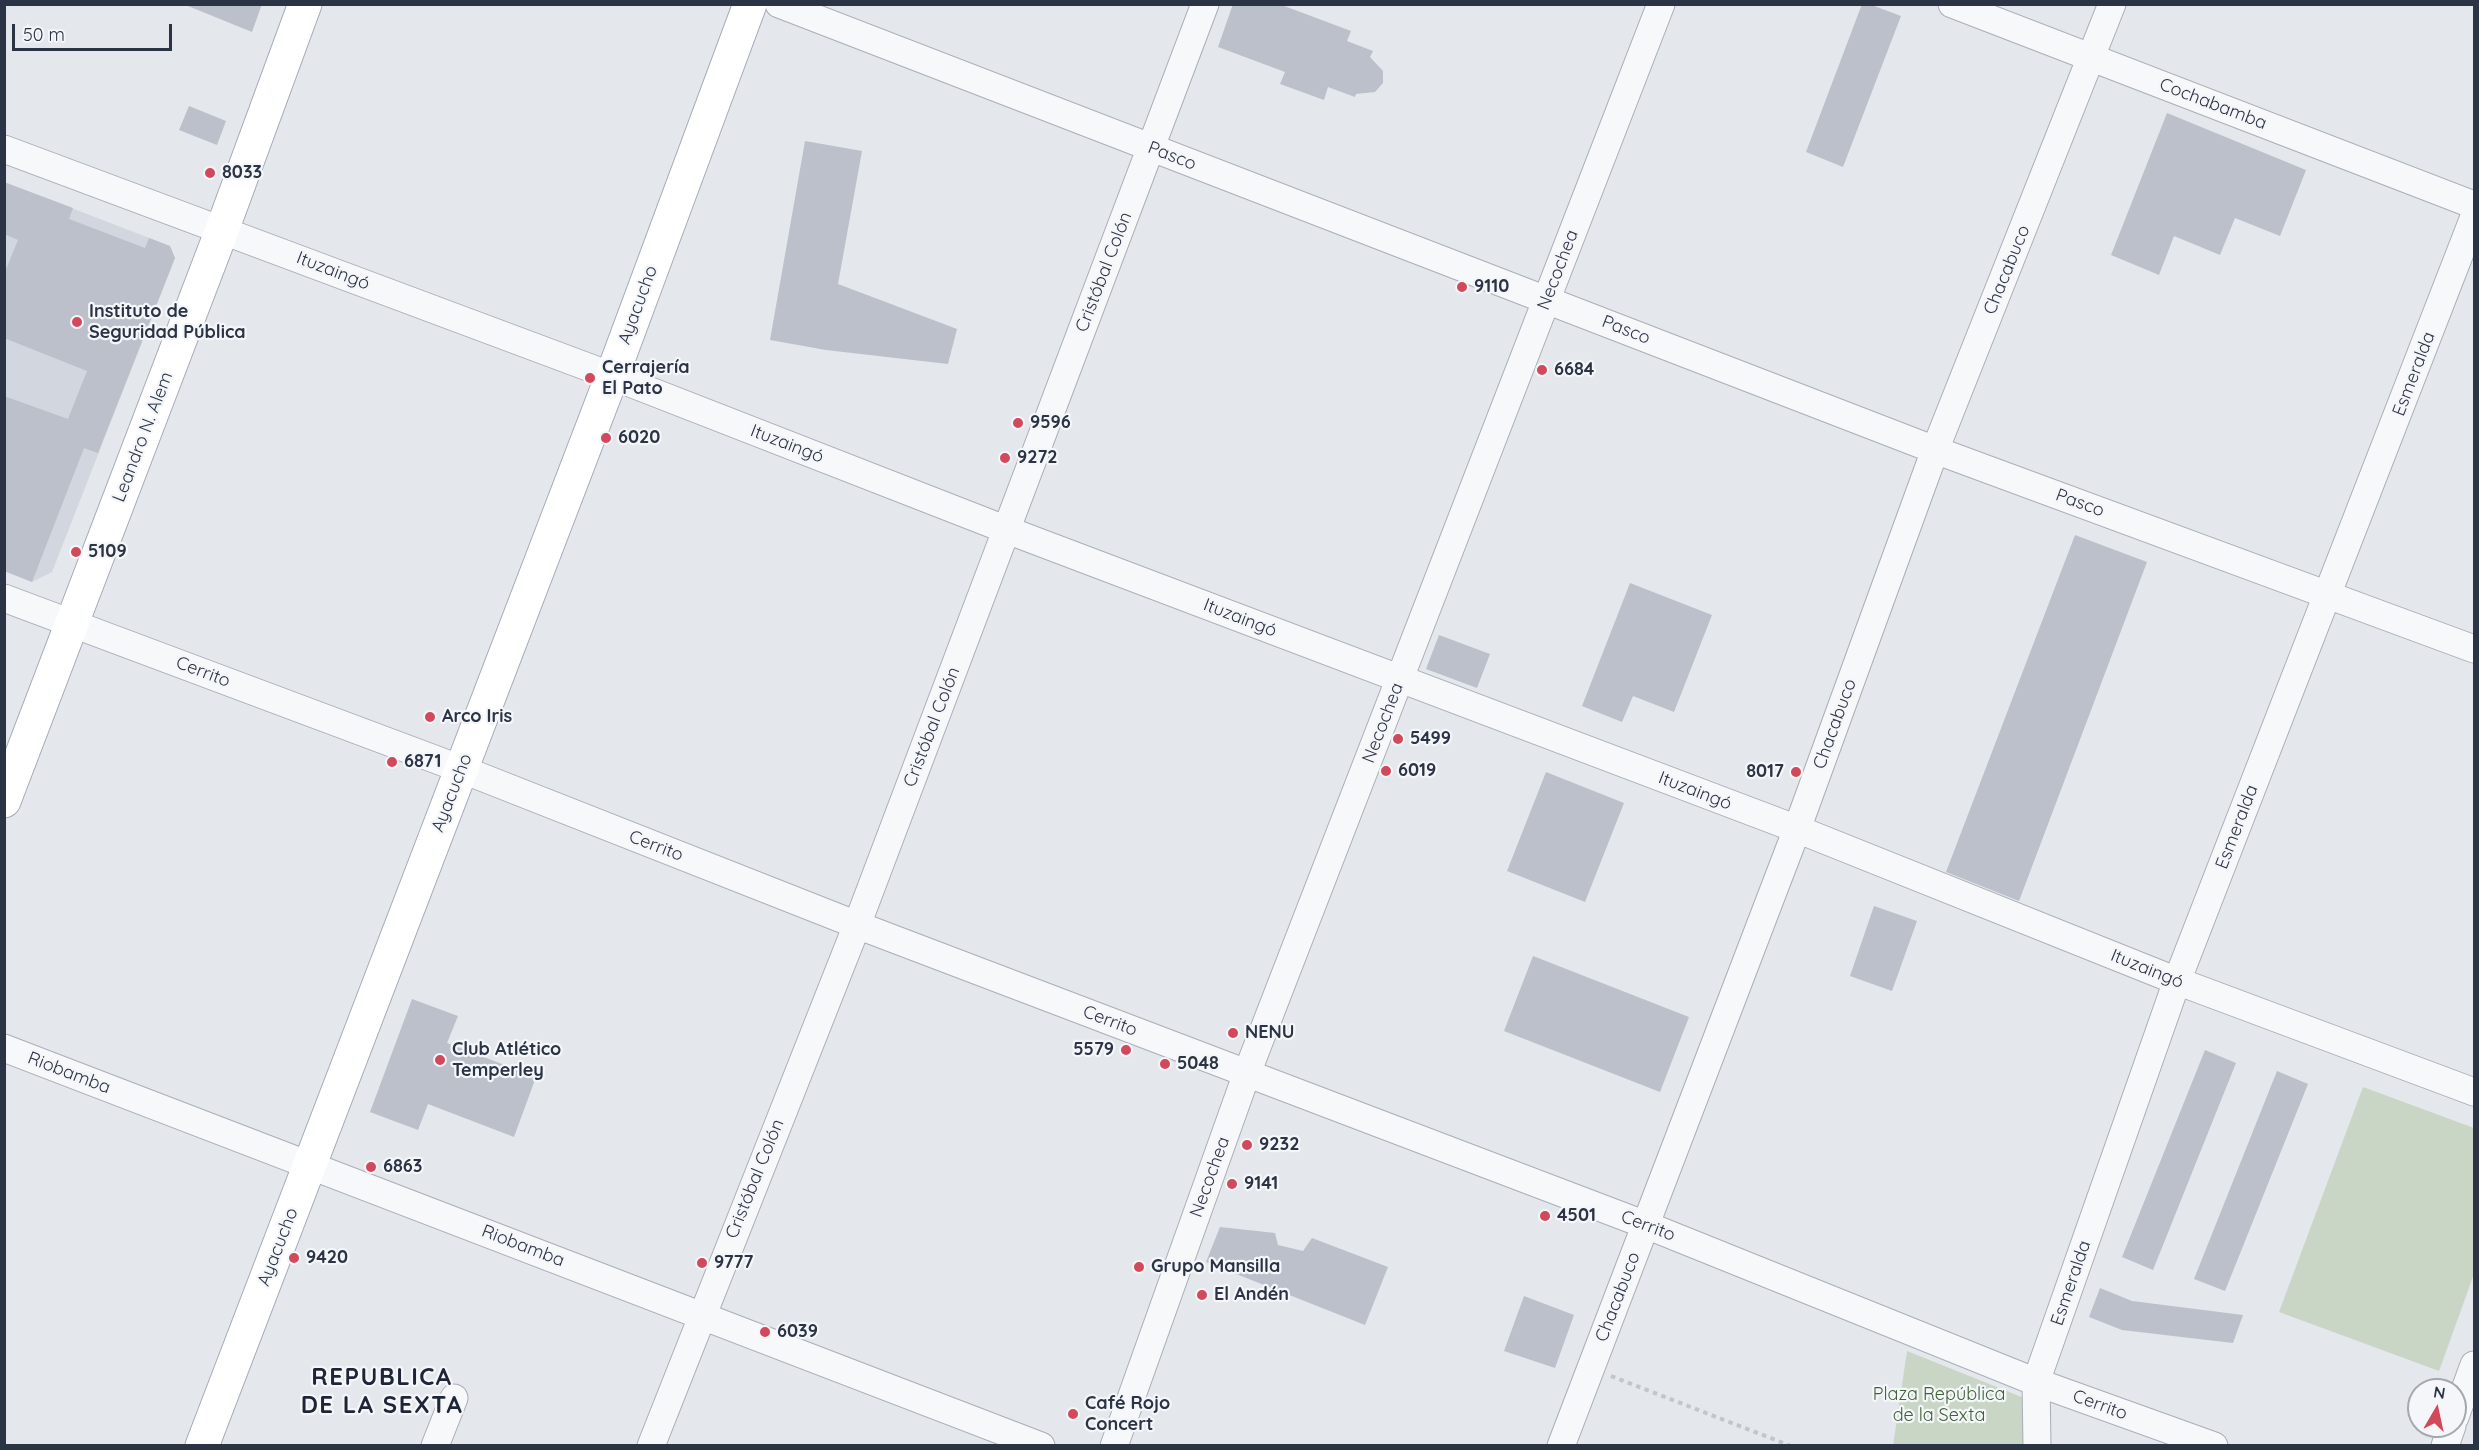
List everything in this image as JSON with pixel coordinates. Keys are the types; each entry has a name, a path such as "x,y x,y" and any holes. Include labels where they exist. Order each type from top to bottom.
{"main road":[{"name":"Leandro N. Alem","path":"4,801 222,230 305,4"},
{"name":"Ayacucho","path":"202,1446 612,376 750,4"}],"street":[{"name":"Pasco","path":"779,4 1935,450 2475,649"},
{"name":"Cristóbal Colón","path":"651,1446 857,925 1205,4"},
{"name":"Necochea","path":"1114,1446 1247,1073 1661,4"},
{"name":"Cochabamba","path":"1952,4 2475,205"},
{"name":"Chacabuco","path":"1561,1446 1797,829 1935,450 2093,57 2112,4"},
{"name":"Ituzaingó","path":"4,149 612,376 1007,530 1797,829 2176,981 2475,1092"},
{"name":"Esmeralda","path":"2037,1446 2036,1382 2176,981 2475,218"},
{"name":"Cerrito","path":"4,598 461,770 857,925 1646,1225 2036,1382 2214,1446"},
{"name":"Riobamba","path":"4,1048 310,1163 1041,1446"},
{"path":"2467,1386 2475,1365"},
{"path":"435,1446 454,1398"}],"path":[{"path":"1590,1368 1791,1446"}],"shaded area":[{"name":"Instituto de Seguridad Pública","path":"4,182 170,246 175,258 52,572 32,582 5,571"}],"green space":[{"path":"2363,1087 2474,1128 2474,1274 2439,1371 2279,1312"},
{"name":"Plaza República de la Sexta","path":"1907,1351 2024,1398 2024,1445 1893,1446"}],"building":[{"path":"183,4 262,4 252,32"},
{"path":"1233,4 1279,4 1351,31 1347,41 1373,51 1370,57 1383,71 1383,83 1375,92 1356,94 1355,97 1328,87 1324,100 1280,84 1285,72 1218,47"},
{"path":"1862,4 1869,4 1901,16 1843,167 1806,152"},
{"path":"189,106 226,121 217,145 179,130"},
{"path":"2167,113 2306,170 2280,236 2235,218 2220,255 2174,236 2159,275 2111,255"},
{"path":"805,141 862,151 838,284 957,329 948,364 826,350 770,340"},
{"name":"Instituto de Seguridad Pública","path":"4,182 73,208 69,219 145,248 149,238 170,246 175,258 98,453 84,448 32,582 4,571 4,396 68,419 87,371 4,338 4,274 18,240 4,234"},
{"path":"2075,535 2147,562 2019,901 1946,872"},
{"path":"1630,583 1712,615 1674,712 1633,696 1622,722 1582,706"},
{"path":"1439,635 1490,654 1477,688 1426,669"},
{"path":"1546,772 1624,803 1585,902 1507,871"},
{"path":"1874,906 1917,921 1892,991 1850,976"},
{"path":"1533,956 1689,1017 1660,1092 1504,1031"},
{"name":"Club Atlético Temperley","path":"412,999 458,1016 447,1043 536,1077 514,1137 428,1104 418,1130 370,1112"},
{"path":"2205,1050 2236,1063 2153,1270 2122,1257"},
{"path":"2277,1071 2308,1084 2225,1291 2194,1279"},
{"path":"1220,1227 1275,1233 1278,1245 1303,1251 1312,1238 1388,1267 1365,1325 1206,1262"},
{"path":"2100,1288 2132,1301 2243,1315 2233,1343 2122,1330 2089,1317"},
{"path":"1524,1296 1574,1315 1555,1368 1504,1351"}],"place":[{"name":"8033","path":"210,173"},
{"name":"9110","path":"1462,287"},
{"name":"Instituto de Seguridad Pública","path":"77,322"},
{"name":"6684","path":"1542,370"},
{"name":"Cerrajería El Pato","path":"590,378"},
{"name":"9596","path":"1018,423"},
{"name":"6020","path":"606,438"},
{"name":"9272","path":"1005,458"},
{"name":"5109","path":"76,552"},
{"name":"Arco Iris","path":"430,717"},
{"name":"5499","path":"1398,739"},
{"name":"6871","path":"392,762"},
{"name":"6019","path":"1386,771"},
{"name":"8017","path":"1796,772"},
{"name":"NENU","path":"1233,1033"},
{"name":"5579","path":"1126,1050"},
{"name":"Club Atlético Temperley","path":"440,1060"},
{"name":"5048","path":"1165,1064"},
{"name":"9232","path":"1247,1145"},
{"name":"6863","path":"371,1167"},
{"name":"9141","path":"1232,1184"},
{"name":"4501","path":"1545,1216"},
{"name":"9420","path":"294,1258"},
{"name":"9777","path":"702,1263"},
{"name":"Grupo Mansilla","path":"1139,1267"},
{"name":"El Andén","path":"1202,1295"},
{"name":"6039","path":"765,1332"},
{"name":"Café Rojo Concert","path":"1073,1414"}],"district":[{"name":"REPUBLICA DE LA SEXTA","path":"382,1392"}]}
